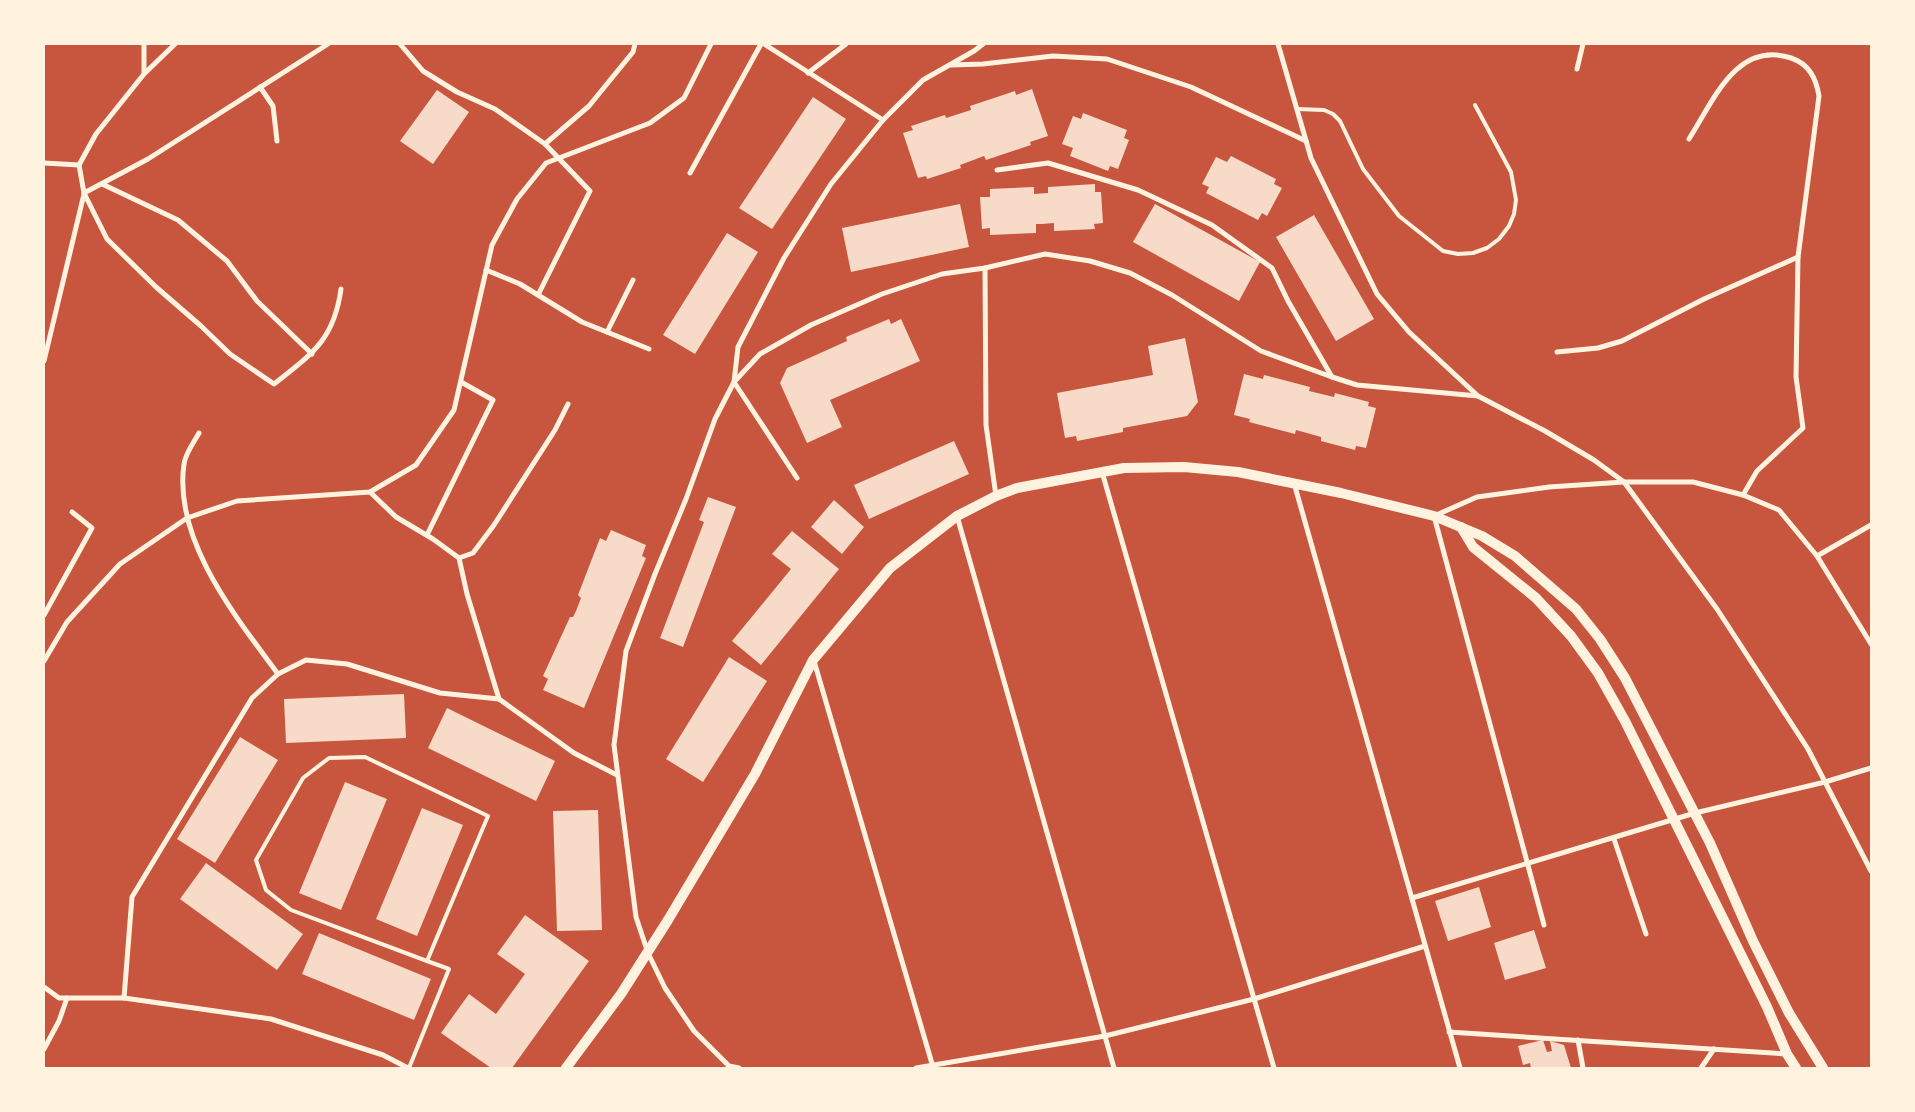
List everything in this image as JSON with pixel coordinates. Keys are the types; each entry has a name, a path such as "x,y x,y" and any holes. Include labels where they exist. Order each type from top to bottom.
{"main road":[{"path":"566,1068 600,1024 648,953 755,774 814,660 890,568 958,516 996,496 1017,488 1124,468 1184,466 1238,472 1294,483 1434,516 1482,536 1514,556 1576,609 1600,639 1625,678 1710,843 1753,941 1789,1013 1823,1068"},
{"path":"1461,527 1473,547 1536,598 1571,636 1598,673 1625,721 1767,1007 1787,1054 1796,1068"}],"street":[{"path":"144,44 144,74"},
{"path":"175,44 144,74 96,134 79,166 84,193 108,239 156,287 237,359 274,384 312,354 331,329 338,310 341,289"},
{"path":"84,193 148,159 328,44"},
{"path":"400,44 424,71 458,92 495,109 545,144 590,191 538,295"},
{"path":"545,144 589,106 633,52 635,44"},
{"path":"44,661 67,622 120,564 187,518 237,501 370,492 416,465 454,410 492,245 516,199 546,163 650,123 684,98 711,44"},
{"path":"690,173 762,44 883,120"},
{"path":"808,73 846,44"},
{"path":"797,478 734,382 738,347 784,258 831,184 883,120 923,80 983,44"},
{"path":"1278,44 1311,158 1377,294 1409,332 1478,396 1594,460 1624,482 1716,608 1808,749 1871,871"},
{"path":"1577,69 1583,44"},
{"path":"1689,139 1732,72 1742,64 1754,58 1778,54 1805,65 1813,74 1819,96 1798,257 1796,377 1803,428 1757,472 1743,495"},
{"path":"949,65 983,64 1053,56 1107,59 1191,87 1306,140"},
{"path":"260,87 274,106 277,141"},
{"path":"998,170 1048,163 1138,190 1212,225 1272,268 1288,301 1332,377"},
{"path":"44,164 79,166"},
{"path":"102,184 178,220 227,261 257,301 312,354"},
{"path":"44,361 84,193"},
{"path":"739,1068 728,1066 694,1031 665,988 648,953 636,917 614,745 626,651 686,499 715,419 734,382 760,354 811,325 882,294 933,277 986,268 1045,254 1090,261 1130,273 1172,296 1262,351 1332,377 1357,385 1478,396"},
{"path":"1557,352 1598,348 1622,342 1704,299 1798,257"},
{"path":"986,268 986,425 996,496"},
{"path":"486,270 520,284 582,322 649,349"},
{"path":"608,332 633,280"},
{"path":"427,536 493,400 461,382"},
{"path":"459,558 473,553 494,525 556,430 568,404"},
{"path":"199,433 184,462 184,502 187,518 201,556 228,606 278,674"},
{"path":"1102,472 1274,1068"},
{"path":"1544,925 1434,516 1477,498 1549,487 1624,482 1693,482 1743,495 1779,510 1817,556 1871,644"},
{"path":"1294,483 1460,1068"},
{"path":"370,492 396,517 459,558 467,594 499,699"},
{"path":"44,615 92,528 72,512"},
{"path":"958,516 1114,1068"},
{"path":"1817,556 1871,525"},
{"path":"124,998 132,897 252,698 278,674 306,660 347,664 440,693 499,699 574,752 618,775"},
{"path":"814,660 933,1067"},
{"path":"1412,898 1674,821 1695,813 1825,782 1871,768"},
{"path":"1614,839 1646,934"},
{"path":"916,1068 933,1067 1106,1036 1254,999 1425,946"},
{"path":"44,987 59,998 124,998 271,1019 383,1055 408,1068"},
{"path":"44,1049 59,1021 67,998"},
{"path":"1449,1032 1787,1054"},
{"path":"1578,1040 1582,1068"},
{"path":"1701,1068 1714,1049"}],"lane":[{"path":"1297,109 1324,110 1333,114 1340,121 1363,169 1380,194 1399,216 1443,251 1458,254 1480,250 1499,239 1509,226 1514,214 1516,200 1515,186 1509,166 1474,105"},
{"path":"408,1068 449,969 427,961 291,910 266,890 256,860 303,778 329,758 365,757 488,816 427,961"}],"building":[{"path":"1032,89 1048,136 1030,142 1031,145 986,160 984,156 960,165 961,168 927,179 926,176 918,178 903,133 913,130 911,126 945,115 946,118 971,110 970,106 1015,91 1016,95"},
{"path":"437,90 469,112 433,164 400,141"},
{"path":"813,97 846,119 772,229 739,208"},
{"path":"1083,113 1127,130 1124,138 1129,140 1118,169 1110,166 1108,171 1070,156 1073,148 1062,144 1073,116 1081,119"},
{"path":"1231,156 1276,179 1274,184 1282,188 1267,216 1262,213 1258,220 1206,193 1209,187 1202,184 1216,157 1227,162"},
{"path":"1095,184 1095,192 1101,192 1103,223 1094,224 1095,229 1054,231 1054,223 1036,224 1036,233 990,235 990,228 982,229 980,197 990,197 990,189 1034,187 1034,194 1048,193 1048,187"},
{"path":"960,204 969,247 851,272 842,228"},
{"path":"1155,204 1260,262 1239,301 1133,242"},
{"path":"1314,215 1374,319 1336,341 1276,237"},
{"path":"727,233 758,252 695,354 663,335"},
{"path":"889,319 891,324 901,319 920,361 830,400 842,427 807,443 780,383 787,368 847,341 846,337"},
{"path":"1185,338 1198,402 1187,416 1123,428 1123,432 1077,441 1076,436 1065,438 1057,393 1153,375 1148,346"},
{"path":"1244,374 1263,379 1264,375 1310,387 1309,391 1334,397 1335,393 1369,402 1368,406 1376,408 1366,448 1356,446 1355,450 1321,441 1321,437 1296,430 1295,434 1249,422 1250,419 1234,415"},
{"path":"954,441 969,474 869,519 854,485"},
{"path":"708,497 736,507 683,647 660,638 704,522 699,520"},
{"path":"834,500 864,527 842,554 811,527"},
{"path":"611,530 646,545 642,556 646,558 584,708 543,690 548,679 543,676 570,617 573,617 576,611 581,598 578,595 600,538 606,541"},
{"path":"792,531 839,569 761,665 732,641 791,569 772,554"},
{"path":"729,657 767,681 703,782 666,759"},
{"path":"404,694 406,738 286,743 284,699"},
{"path":"447,708 555,761 536,801 428,748"},
{"path":"240,737 278,760 215,863 177,839"},
{"path":"345,782 387,799 341,910 299,893"},
{"path":"422,808 463,825 417,936 376,919"},
{"path":"598,810 602,930 557,931 553,811"},
{"path":"206,863 303,934 277,970 180,899"},
{"path":"1479,887 1491,927 1448,941 1435,901"},
{"path":"525,915 589,961 512,1068 491,1068 441,1033 469,994 496,1014 525,974 497,954"},
{"path":"1534,930 1546,968 1505,980 1494,943"},
{"path":"319,933 431,979 414,1020 302,974"},
{"path":"1543,1040 1547,1052 1552,1051 1550,1041 1564,1045 1571,1068 1531,1068 1530,1063 1523,1065 1518,1046"}]}
